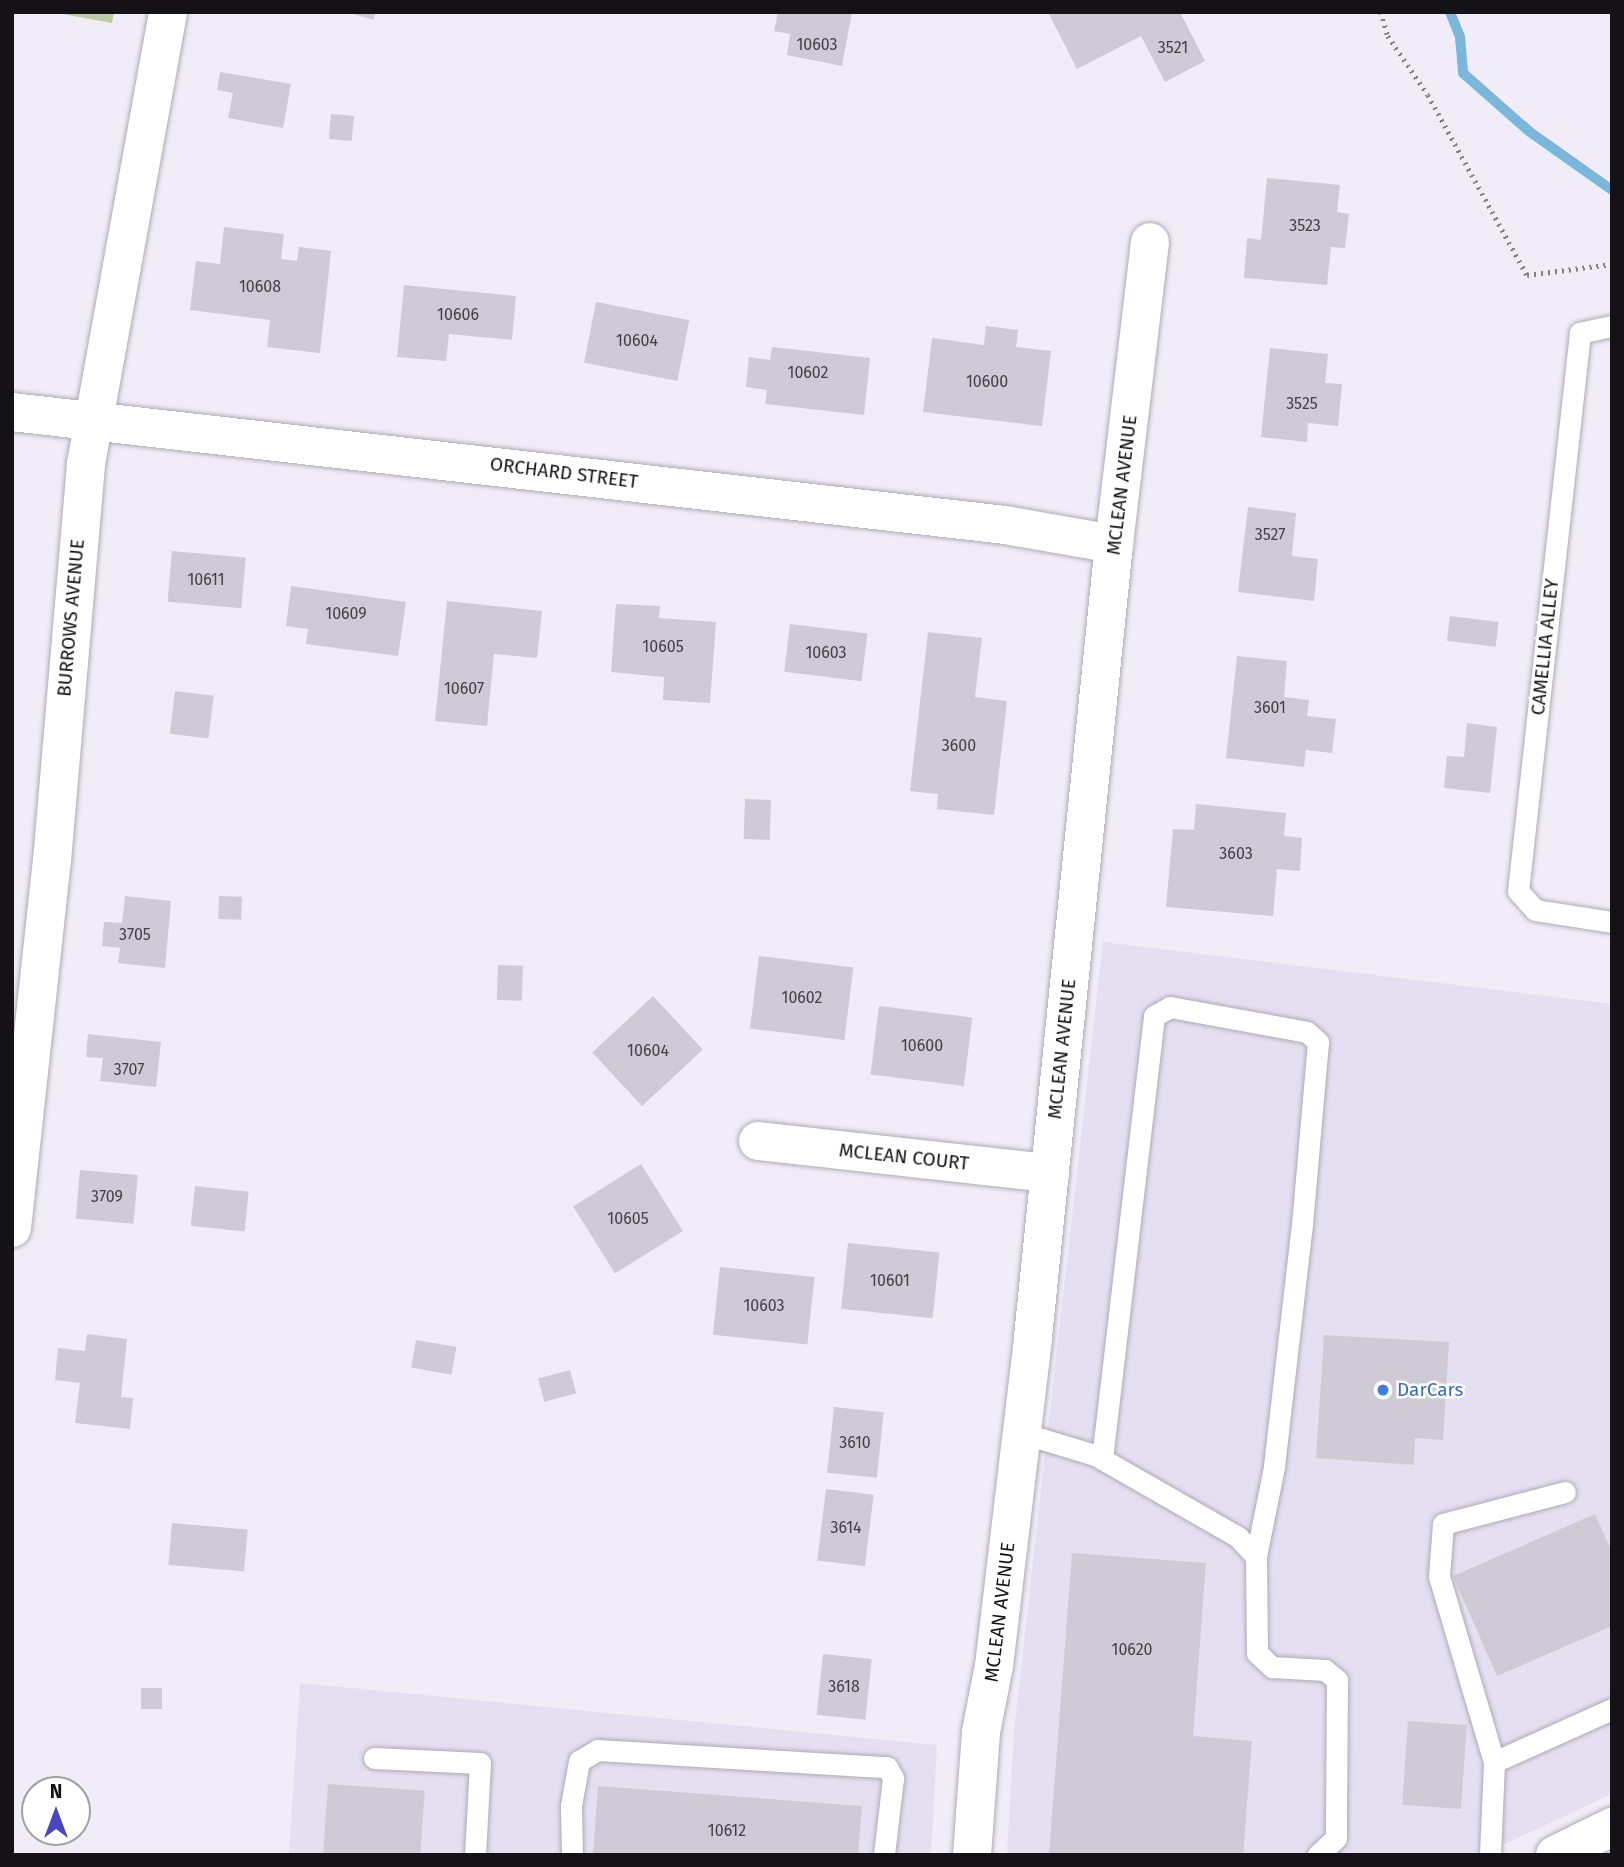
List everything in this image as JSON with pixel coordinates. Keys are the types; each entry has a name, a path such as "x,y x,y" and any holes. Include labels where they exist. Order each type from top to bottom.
{"street":[{"name":"BURROWS AVENUE","path":"12,1228 92,421 168,12"},
{"name":"MCLEAN AVENUE","path":"972,1855 981,1732 1022,1433 1114,544 1150,242"},
{"name":"ORCHARD STREET","path":"12,411 978,522 1114,544"},
{"name":"MCLEAN COURT","path":"758,1141 1050,1173"},
{"path":"1555,1855 1612,1827"}],"lane":[{"name":"CAMELLIA ALLEY","path":"1612,326 1580,333 1518,891 1535,911 1612,922"},
{"path":"1102,1459 1154,1016 1170,1007 1307,1032 1318,1042 1274,1467 1256,1556 1257,1653 1272,1667 1325,1670 1336,1680 1336,1838 1318,1855"},
{"path":"1022,1433 1102,1459 1238,1537 1256,1556"},
{"path":"1490,1855 1494,1762 1439,1576 1443,1524 1566,1492"},
{"path":"1494,1762 1612,1709"},
{"path":"572,1855 572,1806 579,1761 597,1750 887,1767 893,1778 884,1855"},
{"path":"374,1758 480,1763 475,1855"}],"path":[{"path":"1381,12 1388,36 1428,95 1527,275 1612,264"}],"shaded area":[{"path":"1103,942 1612,1004 1612,1794 1481,1855 1007,1855 1014,1730"},
{"path":"300,1683 937,1745 931,1855 289,1855"}],"green space":[{"path":"52,12 114,12 112,23"}],"building":[{"path":"346,12 375,12 374,20"},
{"path":"778,12 852,12 842,66 787,55 790,34 774,31"},
{"path":"1048,12 1180,12 1205,61 1165,82 1141,36 1077,69"},
{"path":"220,72 291,84 283,128 228,118 233,93 217,90"},
{"path":"331,114 354,116 352,141 329,139"},
{"path":"1267,178 1340,185 1337,212 1349,214 1345,248 1331,247 1327,285 1244,278 1247,238 1261,240"},
{"path":"224,227 284,234 281,259 297,261 299,247 331,251 320,353 267,347 270,320 190,310 196,261 220,264"},
{"path":"404,285 516,296 512,340 449,334 446,361 397,357"},
{"path":"596,302 689,320 677,381 584,363"},
{"path":"986,326 1018,330 1016,347 1051,351 1042,426 923,412 932,338 984,345"},
{"path":"772,347 870,358 864,415 765,404 767,390 746,387 749,357 770,360"},
{"path":"1270,348 1328,354 1325,383 1342,384 1338,426 1308,423 1307,442 1261,437"},
{"path":"1248,507 1296,513 1292,556 1318,559 1314,601 1238,592"},
{"path":"172,551 246,557 241,608 168,602"},
{"path":"291,586 406,602 398,656 306,644 308,629 286,626"},
{"path":"447,601 542,611 537,658 494,654 487,726 435,721"},
{"path":"616,604 660,606 659,618 716,622 710,703 663,700 664,677 611,672"},
{"path":"1450,616 1499,622 1496,647 1447,641"},
{"path":"790,624 867,634 862,681 784,672"},
{"path":"928,632 982,638 975,697 1007,701 994,815 937,809 938,794 910,791"},
{"path":"1237,656 1287,661 1284,697 1309,700 1307,716 1336,719 1332,753 1306,750 1304,767 1226,758"},
{"path":"175,691 214,696 208,738 170,734"},
{"path":"1467,723 1497,727 1490,793 1444,788 1447,756 1464,757"},
{"path":"745,799 771,800 770,840 744,839"},
{"path":"1196,804 1286,813 1284,836 1302,838 1300,871 1277,869 1273,916 1166,907 1173,829 1194,830"},
{"path":"125,896 171,901 165,968 118,963 120,948 102,946 104,922 122,923"},
{"path":"219,896 242,897 241,920 218,919"},
{"path":"759,956 853,968 844,1040 750,1028"},
{"path":"498,965 523,966 522,1001 497,1000"},
{"path":"653,996 703,1049 642,1106 592,1053"},
{"path":"879,1006 972,1017 964,1086 871,1074"},
{"path":"88,1034 161,1042 156,1087 100,1081 103,1058 86,1057"},
{"path":"641,1164 683,1231 615,1273 573,1206"},
{"path":"80,1170 138,1175 134,1224 76,1219"},
{"path":"195,1186 249,1192 245,1231 191,1226"},
{"path":"848,1243 939,1253 933,1318 841,1309"},
{"path":"720,1267 814,1277 807,1345 713,1335"},
{"path":"87,1334 127,1339 121,1397 133,1398 130,1429 75,1423 80,1383 55,1380 58,1348 85,1351"},
{"name":"DarCars","path":"1324,1335 1449,1342 1443,1440 1415,1438 1414,1465 1316,1458"},
{"path":"416,1340 456,1347 452,1375 411,1368"},
{"path":"570,1370 576,1393 544,1402 538,1379"},
{"path":"834,1407 884,1412 877,1478 827,1473"},
{"path":"826,1489 874,1495 865,1566 817,1560"},
{"path":"1595,1514 1612,1552 1612,1626 1497,1676 1453,1576"},
{"path":"172,1523 248,1530 244,1571 168,1565"},
{"path":"1072,1553 1206,1563 1193,1736 1252,1741 1243,1855 1049,1855"},
{"path":"823,1654 872,1659 865,1720 817,1715"},
{"path":"141,1688 162,1688 162,1709 141,1709"},
{"path":"1408,1721 1467,1725 1461,1809 1402,1805"},
{"path":"328,1784 425,1791 420,1855 323,1855"},
{"path":"598,1786 862,1806 858,1855 593,1855"}],"waterway":[{"path":"1450,12 1460,37 1463,73 1530,132 1612,190"}],"place":[{"name":"DarCars","path":"1383,1390"}]}
